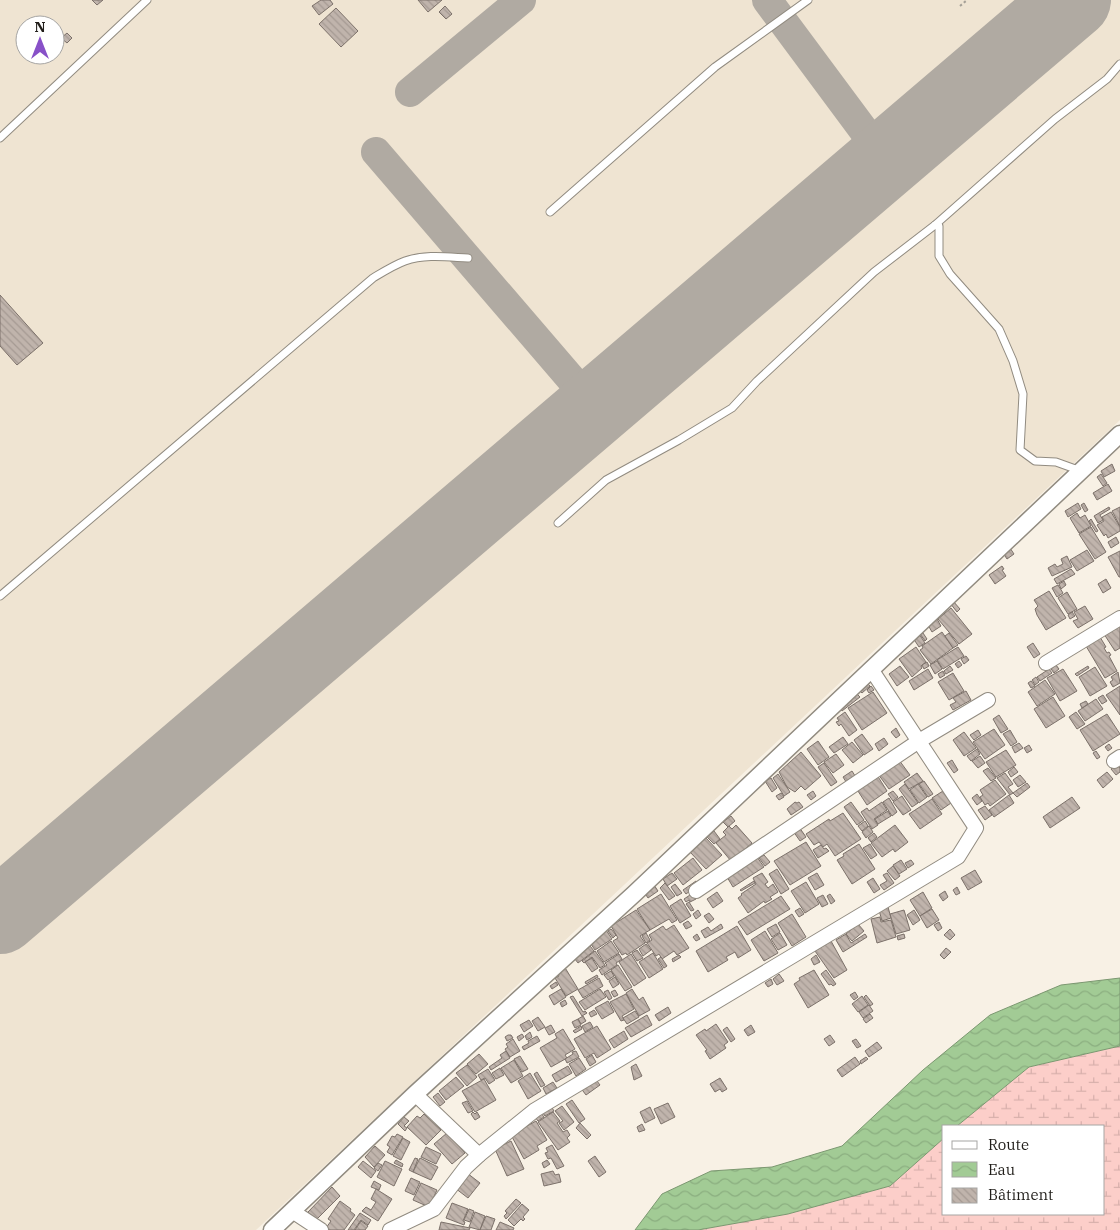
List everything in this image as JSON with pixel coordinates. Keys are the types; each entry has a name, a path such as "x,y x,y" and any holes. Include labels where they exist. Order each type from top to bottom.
{"street":[{"path":"272,1230 415,1094 634,894 1120,434"},
{"path":"1046,663 1120,618"},
{"path":"390,1230 434,1209 479,1154 535,1110 958,857 976,828 872,669"},
{"path":"696,892 919,740 988,700"},
{"path":"415,1094 479,1154"},
{"path":"292,1211 321,1230"}],"lane":[{"path":"0,138 147,0"},
{"path":"550,212 715,67 808,0"},
{"path":"558,523 606,480 732,408 764,374 874,272 935,225 1055,119 1107,80 1120,64"},
{"path":"935,225 939,226 940,231 938,256 950,274 998,329 1012,360 1023,394 1020,450 1036,461 1056,462 1082,471"},
{"path":"0,596 373,278 403,262 416,258 438,256 468,258"}],"path":[{"path":"960,6 967,0"}],"shaded area":[{"path":"0,0 1120,0 1120,420 256,1230 0,1230"}],"green space":[{"path":"1120,1046 1120,1230 698,1230 788,1214 890,1186 942,1140 942,1215 1105,1215 1105,1125 958,1125 1029,1067"}],"water":[{"path":"1120,978 1120,1046 1029,1067 958,1125 942,1125 942,1140 890,1186 788,1214 698,1230 635,1230 662,1194 711,1171 772,1167 842,1146 923,1070 990,1015 1061,985"}],"building":[{"path":"92,0 103,0 97,5"},
{"path":"321,0 330,0 333,4 319,15 312,6"},
{"path":"418,0 442,0 428,12"},
{"path":"445,6 452,14 446,19 439,12"},
{"path":"336,8 358,31 341,47 319,24"},
{"path":"67,33 72,38 67,43 65,41 65,35"},
{"path":"0,295 43,343 17,365 0,346"},
{"path":"1112,464 1115,471 1104,477 1101,471"},
{"path":"1101,474 1107,483 1103,486 1097,477"},
{"path":"1108,484 1112,491 1097,500 1093,493"},
{"path":"1078,503 1081,509 1068,517 1065,511"},
{"path":"1084,503 1088,510 1085,512 1081,505"},
{"path":"1109,507 1110,509 1100,515 1103,520 1098,523 1094,516"},
{"path":"1120,507 1120,526 1112,511"},
{"path":"1111,512 1120,527 1120,531 1108,538 1106,534 1104,536 1097,525 1104,521 1102,517"},
{"path":"1077,513 1080,518 1085,515 1091,526 1079,533 1070,518"},
{"path":"1091,519 1098,531 1096,532 1089,521"},
{"path":"1091,527 1106,552 1095,559 1079,534"},
{"path":"1116,537 1119,543 1111,548 1108,542"},
{"path":"1010,548 1014,554 1007,559 1003,553"},
{"path":"1087,550 1094,561 1077,571 1070,560"},
{"path":"1120,551 1120,577 1119,577 1108,557"},
{"path":"1067,556 1072,567 1052,576 1048,568 1055,564 1057,567 1063,564 1061,559"},
{"path":"1002,566 1006,576 995,584 989,575"},
{"path":"1071,569 1075,574 1057,584 1054,579"},
{"path":"1106,579 1111,588 1103,593 1098,584"},
{"path":"1064,581 1066,585 1061,589 1059,584"},
{"path":"1058,585 1063,593 1057,597 1052,588"},
{"path":"1049,591 1066,618 1046,630 1037,615 1035,609 1038,606 1034,600"},
{"path":"1067,592 1077,609 1068,614 1058,598"},
{"path":"953,601 960,609 957,612 950,603"},
{"path":"1085,606 1093,619 1078,628 1073,621 1078,619 1074,612"},
{"path":"951,608 972,634 959,644 938,619"},
{"path":"1072,612 1075,616 1070,619 1068,615"},
{"path":"937,619 941,626 932,632 928,625"},
{"path":"1120,625 1120,648 1115,651 1104,634"},
{"path":"942,632 953,648 931,664 920,650 923,648 922,646"},
{"path":"923,633 927,639 925,641 920,634"},
{"path":"949,633 958,645 953,648 945,636"},
{"path":"919,634 925,643 919,647 913,638"},
{"path":"1100,637 1107,653 1109,652 1111,655 1109,656 1117,671 1105,678 1086,646"},
{"path":"1033,643 1040,654 1034,658 1027,647"},
{"path":"916,647 926,662 912,677 899,659"},
{"path":"958,647 964,656 943,669 937,660"},
{"path":"966,656 969,660 964,664 961,659"},
{"path":"937,661 942,669 935,674 930,665"},
{"path":"959,661 962,665 958,668 955,664"},
{"path":"927,662 929,666 924,669 922,665"},
{"path":"1056,665 1059,669 1054,673 1051,669"},
{"path":"900,666 909,677 897,686 889,674"},
{"path":"950,666 953,670 946,674 944,671"},
{"path":"1088,666 1089,668 1077,676 1075,674"},
{"path":"1095,667 1107,686 1090,696 1079,677"},
{"path":"928,669 933,678 914,690 909,681"},
{"path":"1049,669 1052,673 1040,681 1037,677"},
{"path":"1063,669 1077,691 1060,701 1047,678"},
{"path":"943,671 945,675 940,678 938,674"},
{"path":"1118,672 1120,683 1113,687 1110,682 1113,680 1111,677"},
{"path":"953,673 964,691 949,700 938,682"},
{"path":"1036,677 1039,682 1035,685 1032,680"},
{"path":"1045,680 1055,694 1037,706 1028,692"},
{"path":"1031,681 1035,686 1031,688 1028,683"},
{"path":"866,682 870,686 862,693 858,689"},
{"path":"871,686 874,690 869,693 867,690"},
{"path":"1120,686 1120,715 1106,695"},
{"path":"966,691 971,700 953,710 950,705 956,702 953,698"},
{"path":"855,692 860,697 842,711 838,706"},
{"path":"873,692 887,713 862,730 848,708"},
{"path":"1103,695 1107,701 1102,704 1098,698"},
{"path":"1053,697 1065,716 1046,728 1034,709"},
{"path":"1096,699 1103,709 1085,721 1078,711"},
{"path":"1086,701 1088,704 1082,708 1080,704"},
{"path":"845,712 857,730 849,736 841,724 839,726 836,722 839,721 837,718"},
{"path":"1076,712 1085,724 1077,729 1069,717"},
{"path":"1107,714 1120,734 1093,751 1080,730"},
{"path":"999,715 1008,729 1001,733 993,719"},
{"path":"896,728 900,735 896,738 891,732"},
{"path":"994,729 1005,745 985,759 973,742"},
{"path":"978,730 981,735 974,740 970,735"},
{"path":"1010,730 1017,742 1011,746 1003,734"},
{"path":"964,732 976,748 964,756 953,740"},
{"path":"862,734 873,749 864,755 854,740"},
{"path":"843,737 848,744 834,753 829,747"},
{"path":"884,738 888,744 879,751 875,744"},
{"path":"818,741 829,757 818,765 807,749"},
{"path":"852,742 863,755 853,763 842,750"},
{"path":"1019,743 1023,748 1015,753 1012,747"},
{"path":"1109,744 1112,748 1108,751 1105,747"},
{"path":"1029,745 1032,750 1027,753 1024,748"},
{"path":"977,749 980,754 971,761 967,756"},
{"path":"1006,750 1016,765 996,777 986,762"},
{"path":"1096,751 1100,757 1097,759 1093,753"},
{"path":"801,752 821,776 805,790 801,786 795,792 787,787 779,772"},
{"path":"836,754 844,765 833,773 824,762"},
{"path":"980,756 985,763 978,768 972,761"},
{"path":"899,760 910,775 889,789 878,774"},
{"path":"952,760 958,770 954,773 947,763"},
{"path":"824,763 837,782 831,786 818,767"},
{"path":"1117,764 1120,772 1116,775 1111,769"},
{"path":"1014,767 1018,772 1011,777 1008,772"},
{"path":"988,768 996,778 991,781 983,771"},
{"path":"852,771 857,779 848,785 843,777"},
{"path":"1107,772 1113,779 1103,788 1097,780"},
{"path":"917,773 923,781 909,789 904,782"},
{"path":"1005,773 1013,784 1008,787 1013,793 1010,795 997,778"},
{"path":"778,774 790,792 784,796 773,778"},
{"path":"877,775 887,791 867,805 856,788"},
{"path":"1020,775 1026,782 1018,787 1013,780"},
{"path":"771,778 777,788 772,792 765,781"},
{"path":"995,780 1006,794 990,806 988,803 985,805 980,797 983,795 980,790"},
{"path":"924,781 933,794 928,797 919,784"},
{"path":"1027,783 1030,787 1017,797 1013,793"},
{"path":"905,784 918,803 912,807 899,789"},
{"path":"918,784 927,797 919,803 910,790"},
{"path":"813,791 816,796 811,800 807,795"},
{"path":"893,791 898,797 893,801 888,794"},
{"path":"943,791 951,803 941,810 932,798"},
{"path":"781,793 784,797 779,800 776,796"},
{"path":"977,794 982,801 977,805 972,798"},
{"path":"1009,795 1014,803 994,817 989,810"},
{"path":"902,796 911,810 903,815 893,802"},
{"path":"1072,797 1080,808 1050,828 1043,817"},
{"path":"889,798 897,812 892,816 883,802"},
{"path":"932,799 942,814 920,829 909,814"},
{"path":"795,802 799,802 803,807 791,815 787,809"},
{"path":"851,802 864,820 857,825 844,807"},
{"path":"882,802 887,810 874,819 878,825 872,829 861,812 867,808 869,811"},
{"path":"985,806 992,815 985,820 978,810"},
{"path":"888,811 891,816 878,824 875,819"},
{"path":"843,813 861,839 835,856 827,844 823,847 819,842 814,845 806,834 829,819 830,821"},
{"path":"731,816 735,821 728,827 723,822"},
{"path":"865,821 868,826 862,831 858,826"},
{"path":"736,825 752,843 731,861 716,843 726,835 723,832 729,826 732,829"},
{"path":"895,825 908,842 895,852 893,849 882,857 871,843"},
{"path":"869,826 873,832 866,838 862,832"},
{"path":"799,827 806,837 800,841 793,831"},
{"path":"714,831 720,839 714,844 707,837"},
{"path":"874,833 877,837 871,842 868,838"},
{"path":"706,838 722,855 706,869 690,852"},
{"path":"806,842 821,866 790,885 774,861"},
{"path":"859,844 875,869 852,884 837,860"},
{"path":"870,844 877,855 871,859 863,848"},
{"path":"821,845 829,851 818,858 813,850"},
{"path":"764,855 770,862 765,866 759,858"},
{"path":"757,857 764,867 733,887 727,877"},
{"path":"693,858 702,870 683,885 674,873"},
{"path":"901,860 907,869 899,874 893,865"},
{"path":"911,860 914,864 908,868 905,863"},
{"path":"893,866 900,876 895,880 887,871"},
{"path":"777,869 789,889 781,894 769,874"},
{"path":"975,870 982,882 968,890 961,878"},
{"path":"672,873 677,879 667,886 663,879"},
{"path":"762,873 768,882 765,884 768,888 773,884 778,892 770,897 772,899 765,903 764,901 748,913 738,898 756,884 753,878"},
{"path":"817,873 824,885 815,890 808,878"},
{"path":"887,873 894,883 884,890 880,885 887,881 883,875"},
{"path":"873,878 880,889 874,893 867,882"},
{"path":"696,881 698,885 686,894 683,890"},
{"path":"754,881 755,883 740,890"},
{"path":"806,882 819,904 805,913 791,891"},
{"path":"665,883 675,896 669,900 660,888"},
{"path":"675,884 682,893 677,896 671,887"},
{"path":"654,885 658,891 648,898 644,892"},
{"path":"957,887 960,893 956,895 953,890"},
{"path":"945,891 948,897 943,901 939,895"},
{"path":"717,892 723,901 713,908 707,899"},
{"path":"923,892 932,908 920,916 910,900"},
{"path":"693,893 696,899 686,902 684,899"},
{"path":"661,894 677,920 672,923 669,919 650,930 637,909"},
{"path":"830,894 835,901 831,904 827,896"},
{"path":"823,895 828,904 822,907 817,898"},
{"path":"781,896 790,909 747,935 738,922"},
{"path":"681,899 691,916 680,923 670,906"},
{"path":"689,902 694,910 691,911 686,904"},
{"path":"888,907 891,918 882,921 879,910"},
{"path":"800,908 804,914 799,917 795,911"},
{"path":"932,909 939,920 927,928 920,916"},
{"path":"636,910 650,930 640,936 645,943 627,955 626,953 622,955 613,941 618,938 611,926"},
{"path":"698,910 701,915 696,919 693,914"},
{"path":"904,910 910,930 896,934 890,914"},
{"path":"914,910 920,920 913,925 907,915"},
{"path":"709,913 714,919 709,923 704,916"},
{"path":"792,914 806,937 792,946 778,923"},
{"path":"880,917 881,922 891,920 896,937 877,943 871,919"},
{"path":"688,921 692,926 686,929 683,924"},
{"path":"939,922 942,928 938,931 934,925"},
{"path":"721,924 723,928 705,938 701,931 708,927 711,931"},
{"path":"776,924 780,932 772,937 767,929"},
{"path":"858,924 864,931 852,941 846,934"},
{"path":"674,925 689,948 677,955 674,951 662,959 659,954 656,956 647,943 652,940 649,935 663,926 666,930"},
{"path":"737,926 751,950 738,958 735,952 726,957 728,960 708,972 696,951"},
{"path":"611,929 616,935 613,938 608,931"},
{"path":"950,929 955,935 950,940 944,935"},
{"path":"606,930 612,939 595,950 588,940"},
{"path":"765,931 778,953 764,961 751,940"},
{"path":"646,933 650,940 646,943 642,936"},
{"path":"780,933 787,945 778,950 771,939"},
{"path":"697,934 700,939 696,941 693,937"},
{"path":"846,934 851,943 865,934 867,937 843,952 836,940"},
{"path":"904,934 905,938 898,940 897,936"},
{"path":"611,941 619,953 604,962 597,951"},
{"path":"831,941 847,970 834,978 815,951"},
{"path":"587,942 594,951 578,963 571,954"},
{"path":"646,944 651,950 643,956 639,949"},
{"path":"946,948 951,952 944,959 940,955"},
{"path":"637,950 643,958 637,961 632,953"},
{"path":"595,951 605,965 600,968 592,957 584,963 582,961"},
{"path":"653,953 663,969 649,978 639,962"},
{"path":"619,954 622,959 616,963 617,965 602,975 599,970 607,965 605,963"},
{"path":"631,954 646,978 634,986 619,962"},
{"path":"679,955 681,957 673,962 672,959"},
{"path":"816,955 820,962 814,965 811,959"},
{"path":"661,957 667,966 664,968 658,959"},
{"path":"592,958 598,968 592,972 585,962"},
{"path":"618,965 632,987 625,991 611,970"},
{"path":"564,966 578,989 566,996 555,978 559,976 556,971"},
{"path":"814,970 829,995 808,1008 794,984 800,980 799,978"},
{"path":"826,970 836,984 833,986 829,985 821,974"},
{"path":"611,971 614,976 608,980 604,975"},
{"path":"779,974 784,981 777,985 773,979"},
{"path":"597,975 598,977 586,984 585,982"},
{"path":"615,977 619,984 613,988 609,981"},
{"path":"599,978 603,986 583,998 578,990"},
{"path":"771,979 773,984 768,987 765,983"},
{"path":"556,982 558,985 552,989 550,986"},
{"path":"561,989 566,997 554,1005 549,996"},
{"path":"600,989 606,997 585,1010 579,1002"},
{"path":"632,989 639,1000 643,997 650,1010 639,1016 626,993"},
{"path":"608,990 612,998 609,1000 604,992"},
{"path":"615,990 618,995 614,997 611,992"},
{"path":"855,992 858,997 854,1000 850,995"},
{"path":"626,994 634,1009 622,1016 624,1020 621,1021 610,1002"},
{"path":"866,995 873,1004 870,1006 864,997"},
{"path":"573,996 583,1012 587,1013 582,1016 570,997"},
{"path":"862,996 868,1005 858,1012 852,1004"},
{"path":"565,1000 567,1004 562,1007 560,1003"},
{"path":"608,1001 614,1012 602,1019 595,1008"},
{"path":"869,1005 873,1011 863,1018 859,1012"},
{"path":"668,1007 671,1013 659,1021 655,1015"},
{"path":"594,1010 597,1014 591,1017 589,1013"},
{"path":"635,1011 639,1017 627,1024 623,1018"},
{"path":"870,1014 873,1018 866,1023 863,1019"},
{"path":"647,1015 652,1025 631,1037 625,1028"},
{"path":"583,1016 586,1021 581,1024 578,1019"},
{"path":"538,1017 545,1027 538,1031 532,1021"},
{"path":"578,1019 581,1025 575,1028 572,1022"},
{"path":"529,1020 533,1026 524,1032 520,1025"},
{"path":"590,1022 593,1027 585,1032 582,1026"},
{"path":"716,1024 728,1042 724,1045 726,1048 710,1059 705,1051 707,1050 696,1035"},
{"path":"551,1025 555,1032 549,1035 545,1028"},
{"path":"751,1025 755,1032 748,1036 744,1030"},
{"path":"581,1026 582,1029 575,1033 573,1031"},
{"path":"597,1026 611,1049 597,1058 594,1053 585,1058 574,1039"},
{"path":"727,1027 735,1039 731,1042 723,1030"},
{"path":"563,1029 575,1049 565,1055 567,1058 551,1067 540,1048 557,1038 555,1034"},
{"path":"624,1031 628,1039 614,1048 609,1040"},
{"path":"530,1032 532,1037 527,1040 525,1036"},
{"path":"522,1034 524,1037 519,1041 517,1037"},
{"path":"511,1035 513,1038 507,1041 505,1037"},
{"path":"830,1035 835,1042 829,1046 824,1039"},
{"path":"537,1036 540,1041 524,1050 522,1047"},
{"path":"513,1039 520,1051 510,1057 505,1049 508,1047 506,1044"},
{"path":"856,1039 861,1046 857,1048 852,1041"},
{"path":"877,1042 882,1048 869,1057 865,1051"},
{"path":"506,1051 510,1058 491,1070 489,1067 502,1058 500,1055"},
{"path":"576,1051 579,1057 567,1063 565,1059 573,1054 572,1052"},
{"path":"479,1054 488,1064 476,1074 467,1064"},
{"path":"592,1055 596,1062 590,1066 586,1059"},
{"path":"520,1056 528,1069 522,1072 514,1059"},
{"path":"855,1057 860,1064 842,1077 837,1070"},
{"path":"866,1057 868,1059 861,1064 860,1061"},
{"path":"579,1058 586,1069 576,1076 569,1064"},
{"path":"514,1060 523,1076 511,1083 501,1068"},
{"path":"636,1064 642,1076 634,1080 631,1067"},
{"path":"467,1065 477,1077 467,1086 456,1073"},
{"path":"568,1066 572,1073 556,1082 552,1075"},
{"path":"500,1068 504,1075 496,1079 492,1073"},
{"path":"488,1069 495,1080 489,1084 485,1078 481,1080 478,1075"},
{"path":"537,1072 545,1085 541,1087 534,1074"},
{"path":"530,1073 541,1091 528,1099 518,1081"},
{"path":"456,1077 464,1086 446,1100 439,1091"},
{"path":"594,1077 600,1085 586,1095 580,1087"},
{"path":"720,1078 727,1089 722,1092 720,1089 715,1092 710,1084"},
{"path":"484,1079 496,1100 475,1112 462,1091"},
{"path":"553,1082 557,1088 546,1094 543,1088"},
{"path":"438,1093 445,1102 440,1106 433,1097"},
{"path":"572,1100 585,1119 579,1123 566,1104"},
{"path":"467,1101 473,1111 468,1113 462,1103"},
{"path":"668,1103 675,1117 661,1124 654,1109"},
{"path":"551,1106 554,1111 545,1116 542,1112"},
{"path":"562,1106 574,1122 564,1130 559,1123 563,1121 555,1111"},
{"path":"650,1107 655,1118 645,1123 640,1112"},
{"path":"473,1112 475,1114 477,1112 480,1117 475,1120 471,1114"},
{"path":"553,1112 560,1121 557,1123 563,1132 567,1130 570,1135 567,1138 570,1142 558,1150 538,1122"},
{"path":"541,1113 544,1117 538,1121 535,1117"},
{"path":"424,1114 441,1130 426,1145 407,1127 417,1116 420,1118"},
{"path":"404,1117 409,1121 404,1126 407,1128 405,1131 398,1124"},
{"path":"536,1121 547,1140 537,1146 539,1150 524,1159 511,1135"},
{"path":"580,1123 591,1135 587,1139 576,1128"},
{"path":"642,1124 645,1130 639,1132 637,1127"},
{"path":"447,1133 465,1153 452,1164 434,1144"},
{"path":"397,1134 403,1137 392,1155 387,1152 390,1147 387,1145 392,1136 395,1137"},
{"path":"403,1138 410,1142 401,1160 393,1156"},
{"path":"511,1141 524,1169 507,1176 495,1149"},
{"path":"552,1145 564,1166 557,1169 551,1158 548,1159 545,1153 548,1152 546,1148"},
{"path":"375,1146 385,1155 374,1167 365,1157"},
{"path":"426,1147 441,1154 436,1164 421,1157"},
{"path":"595,1156 606,1172 599,1177 588,1161"},
{"path":"415,1158 418,1159 413,1172 409,1170"},
{"path":"420,1158 438,1167 431,1180 413,1172"},
{"path":"396,1160 403,1164 402,1167 394,1163"},
{"path":"547,1160 550,1164 544,1168 542,1163"},
{"path":"363,1161 376,1171 371,1178 358,1167"},
{"path":"385,1161 402,1169 394,1186 377,1177"},
{"path":"378,1163 382,1165 378,1171 374,1168"},
{"path":"553,1171 555,1175 559,1174 561,1182 544,1186 541,1174"},
{"path":"467,1173 480,1183 468,1198 455,1188"},
{"path":"411,1178 420,1182 414,1195 405,1191"},
{"path":"374,1181 381,1185 379,1190 371,1187"},
{"path":"421,1183 437,1190 429,1207 413,1200"},
{"path":"332,1187 340,1196 316,1220 308,1212"},
{"path":"376,1189 392,1199 378,1221 362,1211 366,1207 371,1210 376,1202 371,1199"},
{"path":"516,1199 521,1203 506,1219 504,1216 507,1213 505,1211"},
{"path":"340,1201 351,1209 350,1211 355,1215 344,1230 329,1230 326,1228 331,1221 328,1219"},
{"path":"452,1203 468,1209 463,1221 465,1222 464,1225 446,1218"},
{"path":"522,1204 529,1210 523,1217 525,1219 523,1221 521,1219 514,1226 508,1220"},
{"path":"469,1209 474,1211 470,1222 464,1220"},
{"path":"475,1212 485,1216 480,1230 469,1227"},
{"path":"360,1213 371,1220 368,1225 361,1220 354,1230 348,1230"},
{"path":"486,1216 495,1219 491,1230 480,1230"},
{"path":"361,1221 368,1226 365,1230 355,1230"},
{"path":"441,1222 470,1228 469,1230 439,1230"},
{"path":"500,1222 514,1228 513,1230 496,1230"}],"taxiway":[{"path":"410,92 521,0"},
{"path":"767,0 885,159"},
{"path":"376,152 596,408"}],"runway":[{"path":"0,916 1073,0"}]}
